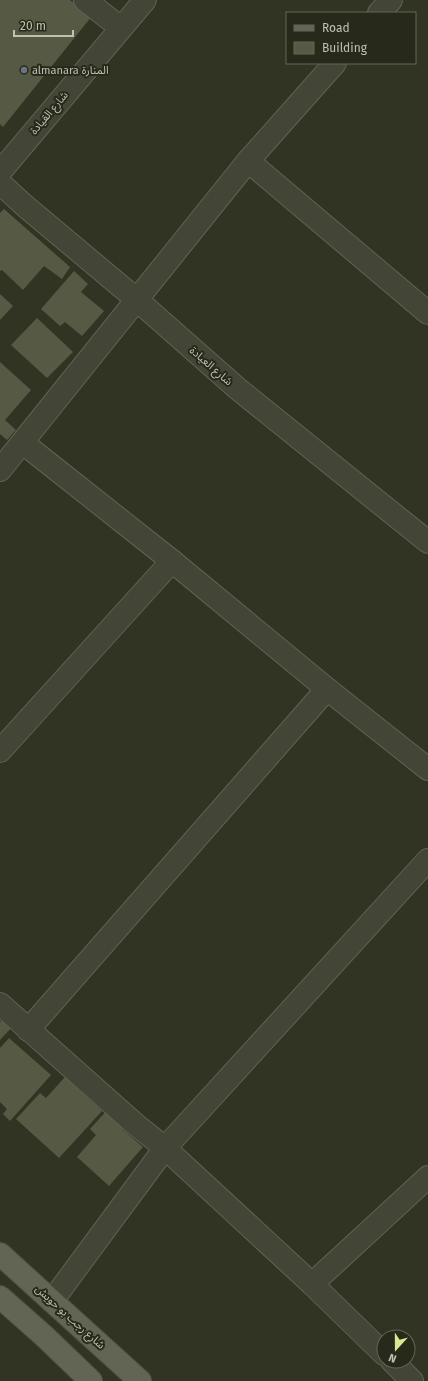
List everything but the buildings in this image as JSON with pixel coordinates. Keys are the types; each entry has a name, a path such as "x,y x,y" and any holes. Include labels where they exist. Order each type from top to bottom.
{"main road":[{"name":"شارع رجب بو حويش","path":"0,1254 140,1381"},
{"path":"0,1298 91,1381"}],"street":[{"path":"84,0 121,28"},
{"name":"شارع القيادة","path":"0,172 145,0"},
{"path":"380,12 391,0"},
{"path":"0,470 248,161 334,64"},
{"path":"248,161 428,313"},
{"name":"شارع العيادة","path":"0,183 25,206 136,299 238,389 428,542"},
{"path":"23,443 172,561 327,689 428,769"},
{"path":"0,751 172,561"},
{"path":"28,1030 327,689"},
{"path":"52,1301 165,1148 428,860"},
{"path":"0,1004 135,1124 165,1148 312,1284 376,1346"},
{"path":"312,1284 428,1177"},
{"path":"400,1369 412,1381"}],"place":[{"name":"almanara المنارة","path":"24,70"}]}
